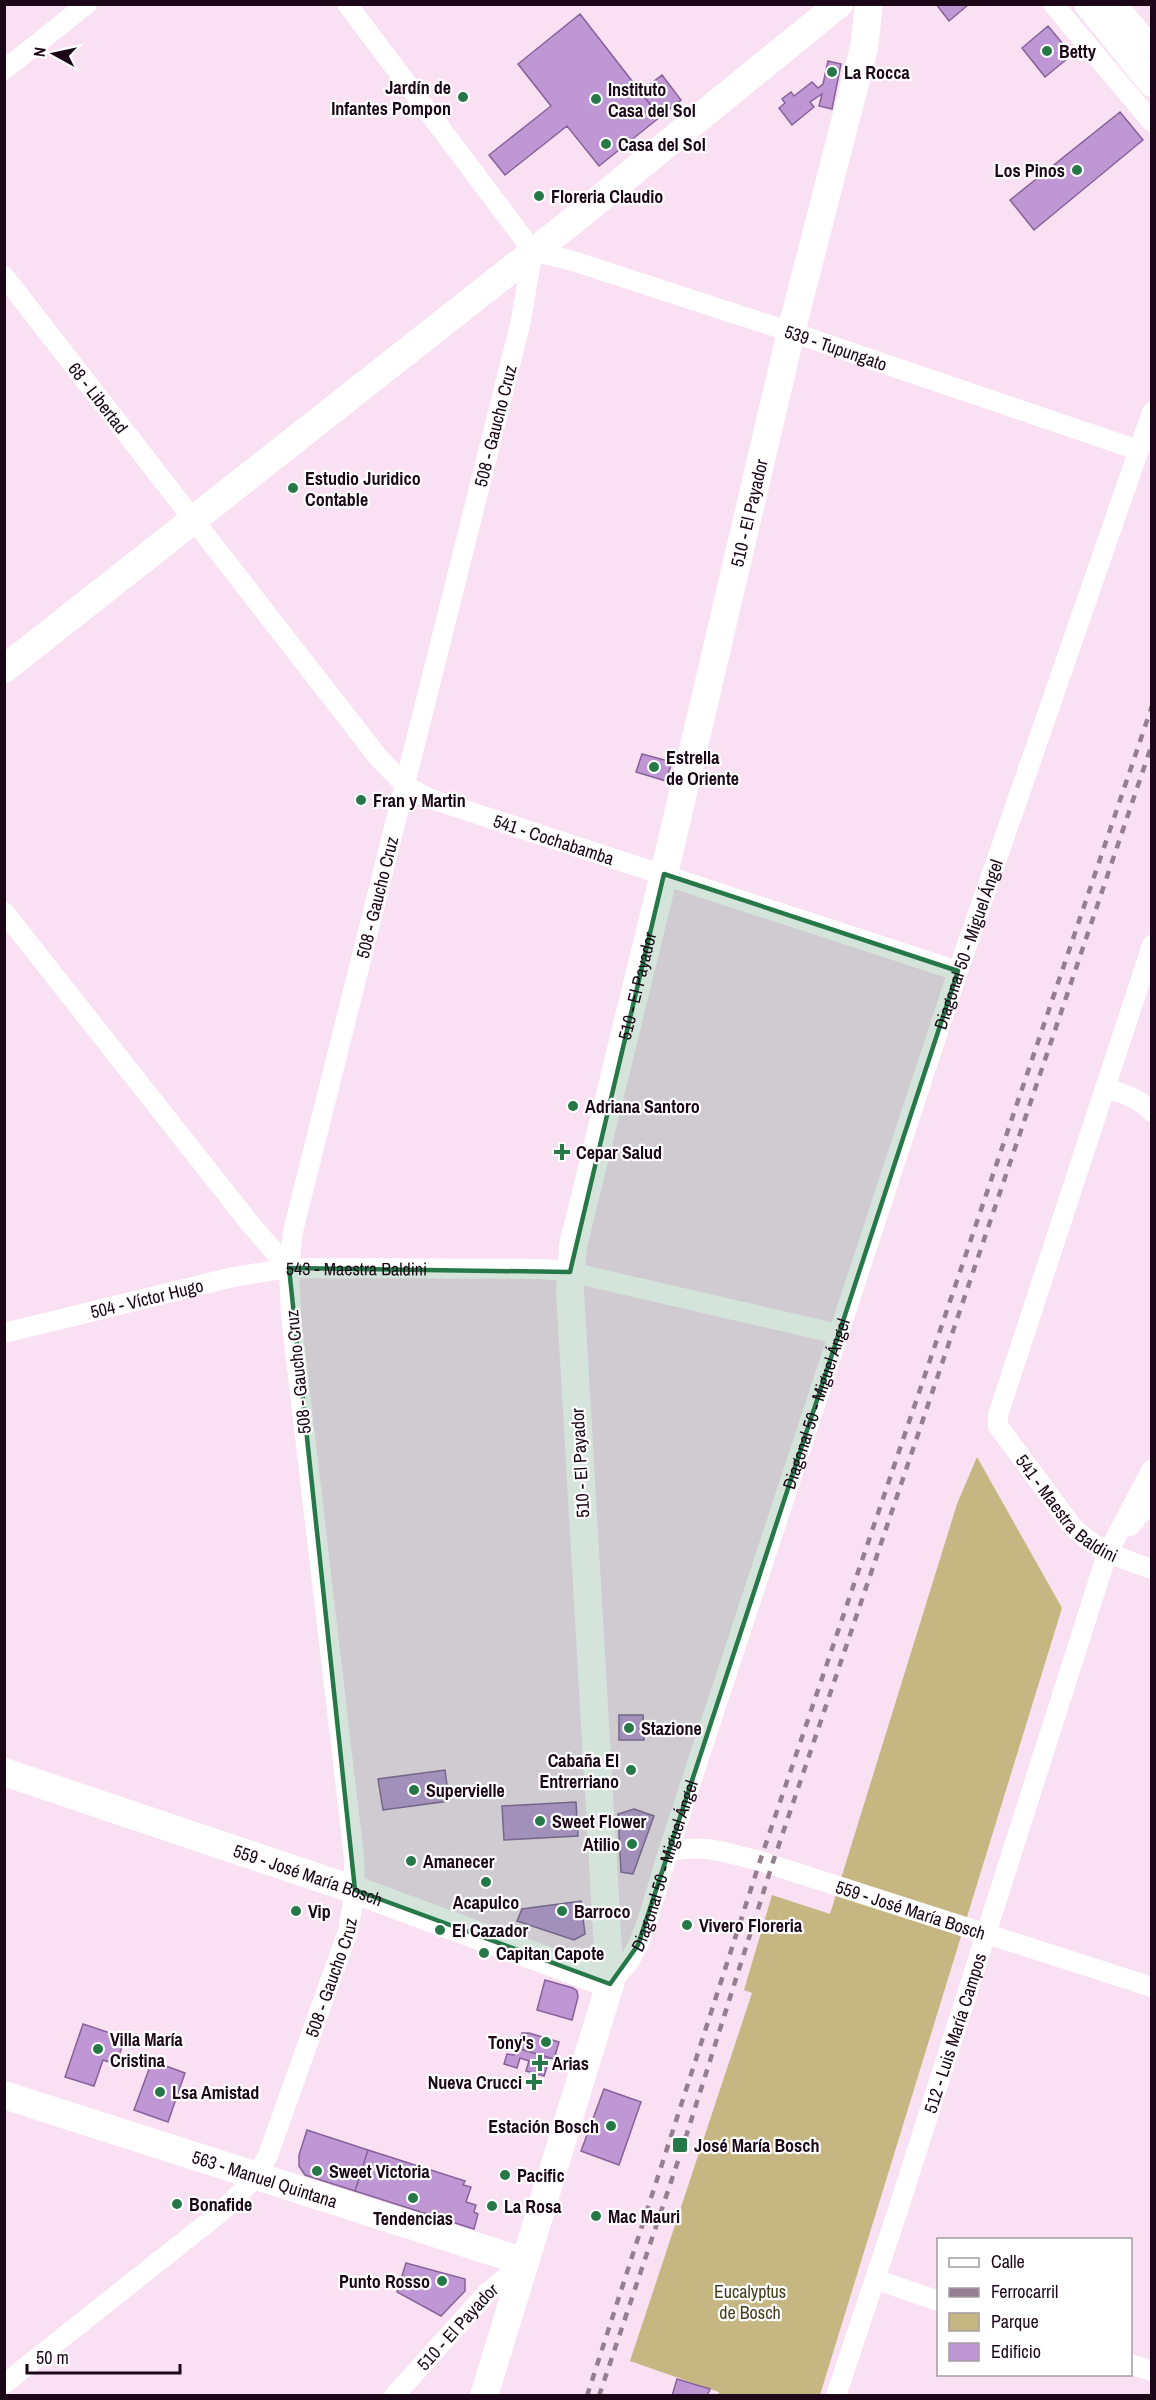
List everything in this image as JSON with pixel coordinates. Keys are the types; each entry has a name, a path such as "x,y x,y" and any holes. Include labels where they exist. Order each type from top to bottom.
{"street":[{"path":"4,70 87,4"},
{"path":"347,4 533,251"},
{"path":"4,669 193,522 839,4"},
{"name":"510 - El Payador","path":"610,1984 570,1272 573,1246 790,332 864,48 869,4"},
{"path":"1053,4 1152,122"},
{"path":"1088,4 1113,18 1152,46"},
{"path":"1113,18 1152,83"},
{"name":"539 - Tupungato","path":"533,251 573,261 790,332 1138,450"},
{"name":"508 - Gaucho Cruz","path":"4,2384 221,2212 256,2176 268,2155 348,1931 355,1890 354,1857 291,1316 289,1268 293,1230 520,325 533,251"},
{"name":"68 - Libertad","path":"4,276 193,522"},
{"name":"Diagonal 50 - Miguel Ángel","path":"484,2396 610,1984 630,1960 647,1922 958,971 1152,412"},
{"name":"541 - Cochabamba","path":"193,522 378,758 406,786 430,799 958,971"},
{"name":"543 - Maestra Baldini","path":"4,912 252,1226 289,1268 531,1269 570,1272 838,1334"},
{"path":"1152,945 1105,1088 1132,1096 1152,1112"},
{"name":"541 - Maestra Baldini","path":"1105,1088 998,1415 998,1426 1072,1526 1086,1540 1107,1554 1152,1569"},
{"name":"504 - Víctor Hugo","path":"4,1333 233,1277 289,1268"},
{"name":"512 - Luis María Campos","path":"836,2396 987,1933 1107,1554 1152,1469"},
{"path":"1107,1554 1152,1500"},
{"name":"559 - José María Bosch","path":"4,1772 355,1890 610,1984"},
{"name":"559 - José María Bosch","path":"668,1852 688,1847 705,1848 760,1861 1152,1988"},
{"name":"563 - Manuel Quintana","path":"4,2095 525,2262"},
{"name":"510 - El Payador","path":"394,2396 488,2292 525,2262"},
{"path":"875,2279 937,2300"},
{"path":"1132,2364 1152,2371"}],"highlighted area":[{"path":"664,874 958,971 638,1945 610,1984 355,1890 289,1268 570,1272"}],"green space":[{"name":"Eucalyptus de Bosch","path":"977,1457 1062,1608 820,2395 718,2395 719,2392 630,2361 752,1993 744,1990 772,1895 830,1914 957,1504"}],"building":[{"path":"936,4 969,4 949,21"},
{"name":"Instituto Casa del Sol","path":"580,14 660,117 599,166 567,126 505,175 489,155 551,106 518,64"},
{"name":"Betty","path":"1048,26 1072,55 1045,77 1022,48"},
{"path":"828,61 841,64 832,109 819,106 822,94 810,102 814,107 792,125 779,108 785,103 782,99 791,92 794,96 812,82 818,88 823,84"},
{"path":"662,75 681,100 660,117 640,92"},
{"name":"Los Pinos","path":"1120,112 1143,140 1034,230 1010,200"},
{"name":"Estrella de Oriente","path":"642,754 672,762 666,781 636,772"},
{"path":"619,1715 643,1715 644,1740 619,1740"},
{"name":"Supervielle","path":"445,1770 449,1801 383,1810 378,1779"},
{"name":"Sweet Flower","path":"576,1802 578,1836 504,1840 502,1806"},
{"name":"Atilio","path":"634,1809 654,1816 633,1874 621,1872 618,1814"},
{"path":"581,1901 585,1934 574,1940 517,1921 522,1909"},
{"path":"545,1980 577,1991 578,1997 572,2020 537,2010"},
{"name":"Villa María Cristina","path":"83,2024 125,2038 116,2064 103,2060 94,2086 65,2077"},
{"path":"522,2033 559,2042 554,2059 517,2048"},
{"path":"517,2048 550,2058 544,2076 526,2071 529,2061 520,2058 517,2068 504,2064 507,2054 514,2055"},
{"name":"Lsa Amistad","path":"152,2061 185,2073 168,2122 134,2110"},
{"name":"Estación Bosch","path":"604,2089 641,2102 619,2165 581,2151"},
{"path":"307,2130 368,2150 355,2191 305,2175 299,2166 299,2155"},
{"path":"368,2150 465,2181 463,2185 471,2187 466,2202 476,2205 474,2212 478,2214 474,2229 355,2191"},
{"path":"406,2263 465,2279 465,2291 441,2316 397,2292"},
{"path":"677,2379 710,2389 707,2396 672,2396"}],"railway":[{"path":"587,2396 760,1861 1152,706"},
{"path":"599,2396 683,2146 772,1865 1152,744"}],"place":[{"name":"Betty","path":"1047,51"},
{"name":"La Rocca","path":"832,72"},
{"name":"Jardín de Infantes Pompon","path":"463,97"},
{"name":"Instituto Casa del Sol","path":"596,99"},
{"name":"Casa del Sol","path":"606,144"},
{"name":"Los Pinos","path":"1077,170"},
{"name":"Floreria Claudio","path":"539,196"},
{"name":"Estudio Juridico Contable","path":"293,488"},
{"name":"Estrella de Oriente","path":"654,767"},
{"name":"Fran y Martin","path":"361,800"},
{"name":"Adriana Santoro","path":"573,1106"},
{"name":"Cepar Salud","path":"562,1152"},
{"name":"Stazione","path":"629,1728"},
{"name":"Cabaña El Entrerriano","path":"631,1770"},
{"name":"Supervielle","path":"414,1790"},
{"name":"Sweet Flower","path":"540,1821"},
{"name":"Atilio","path":"632,1844"},
{"name":"Amanecer","path":"411,1861"},
{"name":"Acapulco","path":"486,1882"},
{"name":"Vip","path":"296,1911"},
{"name":"Barroco","path":"562,1911"},
{"name":"Vivero Floreria","path":"687,1925"},
{"name":"El Cazador","path":"440,1930"},
{"name":"Capitan Capote","path":"484,1953"},
{"name":"Tony's","path":"546,2042"},
{"name":"Villa María Cristina","path":"98,2049"},
{"name":"Arias","path":"540,2063"},
{"name":"Nueva Crucci","path":"534,2082"},
{"name":"Lsa Amistad","path":"160,2092"},
{"name":"Estación Bosch","path":"611,2126"},
{"name":"José María Bosch","path":"680,2145"},
{"name":"Sweet Victoria","path":"317,2171"},
{"name":"Pacific","path":"505,2175"},
{"name":"Tendencias","path":"413,2198"},
{"name":"Bonafide","path":"177,2204"},
{"name":"La Rosa","path":"492,2206"},
{"name":"Mac Mauri","path":"596,2216"},
{"name":"Punto Rosso","path":"442,2281"}]}
